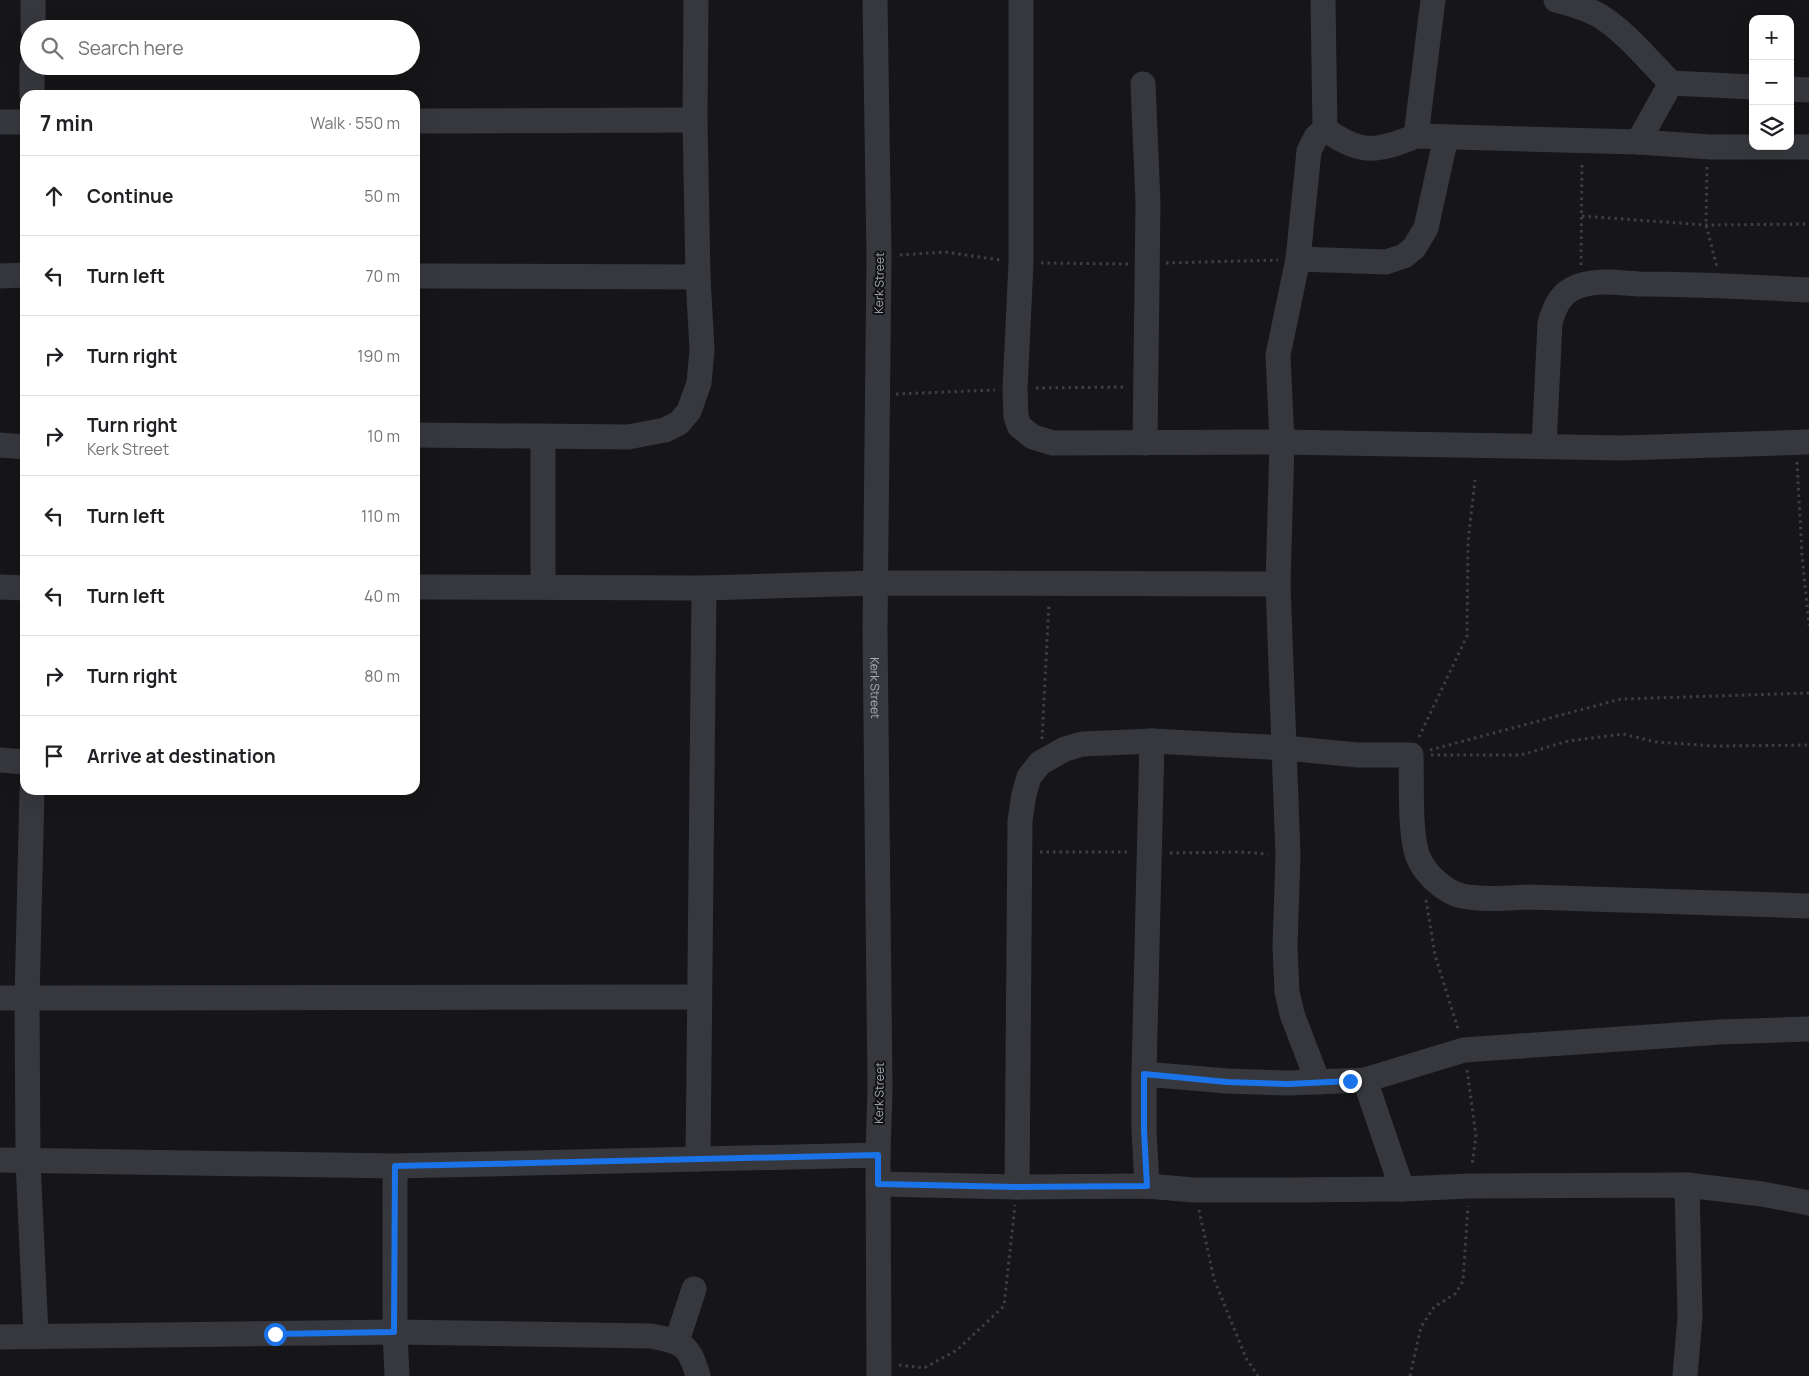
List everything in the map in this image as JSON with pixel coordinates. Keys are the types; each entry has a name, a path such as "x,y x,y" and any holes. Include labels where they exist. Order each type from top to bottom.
{"street":[{"path":"33,0 33,20"},
{"path":"420,435 628,437 665,430 679,423 689,411 699,383 702,350 698,277 695,120 696,0"},
{"name":"Kerk Street","path":"875,0 880,257 875,583 880,1089 878,1155 879,1369"},
{"path":"1021,0 1021,262 1015,389 1016,416 1019,426 1033,437 1053,443 1282,442 1622,448 1803,443"},
{"path":"1318,1082 1292,1014 1287,992 1285,948 1288,855 1278,584 1282,442 1278,355 1298,260 1309,151 1316,137 1325,129 1323,0"},
{"path":"1416,136 1432,0"},
{"path":"1556,0 1576,5 1599,16 1622,33 1671,83 1749,87"},
{"path":"32,75 32,90"},
{"path":"1638,142 1671,83"},
{"path":"1143,84 1148,203 1145,442"},
{"path":"1794,89 1809,90"},
{"path":"420,121 695,120"},
{"path":"0,122 20,122"},
{"path":"1325,129 1342,141 1355,147 1369,149 1386,147 1416,136 1638,142 1710,147 1809,147"},
{"path":"1298,260 1386,262 1404,256 1414,248 1426,228 1446,137"},
{"path":"0,276 20,276"},
{"path":"420,276 698,277"},
{"path":"1544,446 1550,323 1554,307 1572,289 1594,283 1722,285 1809,290"},
{"path":"543,436 543,586"},
{"path":"0,445 20,447"},
{"path":"420,587 704,588 875,583 1278,584"},
{"path":"0,588 20,588"},
{"path":"698,1159 704,588"},
{"path":"1016,1187 1020,821 1029,777 1040,763 1065,749 1082,744 1152,741 1285,748 1358,755 1410,755 1414,832 1419,860 1430,875 1441,885 1460,895 1486,898 1528,897 1809,906"},
{"path":"1147,1186 1144,1074 1152,741"},
{"path":"0,760 20,762"},
{"path":"32,795 27,998 28,1160 36,1336"},
{"path":"0,998 699,998"},
{"path":"1144,1074 1227,1082 1288,1084 1366,1080 1464,1050 1720,1032 1809,1029"},
{"path":"1366,1080 1402,1189"},
{"path":"0,1160 395,1166 878,1155"},
{"path":"395,1166 394,1332 397,1376"},
{"path":"878,1184 1016,1187 1147,1186 1194,1190 1687,1185 1762,1194 1809,1203"},
{"path":"1686,1376 1690,1317 1687,1185"},
{"path":"677,1341 694,1289"},
{"path":"0,1336 394,1332 651,1336 677,1341 693,1357 698,1376"}],"path":[{"path":"1581,285 1582,140"},
{"path":"1710,147 1707,166 1706,225 1722,285"},
{"path":"1582,216 1706,225 1809,224"},
{"path":"880,257 945,252 1021,262 1148,264 1298,260"},
{"path":"1803,443 1802,555 1809,625"},
{"path":"1410,755 1466,636 1468,542 1476,480"},
{"path":"1040,763 1050,583"},
{"path":"1410,755 1621,699 1809,693"},
{"path":"1410,755 1521,755 1568,741 1622,734 1656,742 1715,746 1809,745"},
{"path":"1410,1376 1421,1327 1434,1307 1454,1294 1463,1281 1470,1186 1476,1136 1464,1050 1435,955 1425,898"},
{"path":"879,1369 924,1368 957,1350 1004,1306 1016,1187"},
{"path":"1194,1190 1214,1279 1246,1358 1258,1376"}],"route":[{"path":"275,1334 394,1332 395,1166 878,1155 878,1184 1016,1187 1147,1186 1144,1074 1227,1082 1288,1084 1350,1081"}]}
